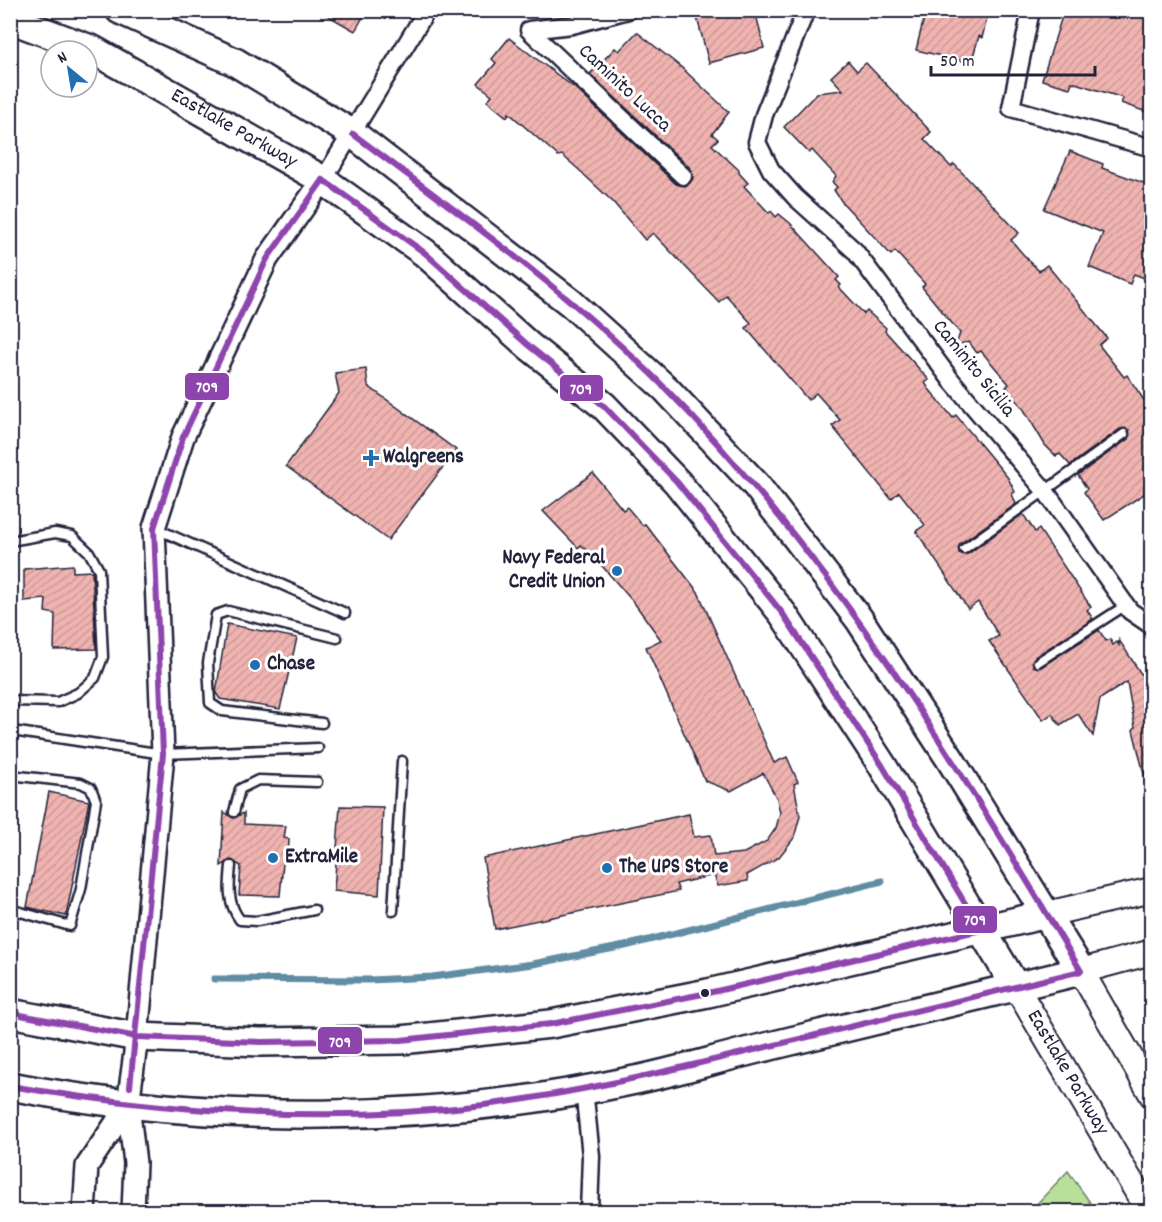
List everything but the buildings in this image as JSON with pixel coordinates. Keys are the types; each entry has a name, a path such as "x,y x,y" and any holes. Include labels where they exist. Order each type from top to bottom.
{"main road":[{"path":"120,10 235,62 353,134 571,303 666,389 756,485 859,619 1047,914 1152,1095"},
{"name":"Eastlake Parkway","path":"10,19 93,50 323,180 425,253 529,346 604,406 677,482 783,614 882,765 1149,1212"},
{"path":"10,1013 137,1037 261,1042 401,1040 551,1024 708,993 1152,890"},
{"path":"10,1086 128,1105 266,1113 449,1108 634,1081 1152,952"}],"street":[{"path":"133,1212 135,1163 128,1105 137,1037 163,754 154,528 183,437 262,270 353,134 427,10"},
{"name":"Caminito Lucca","path":"628,10 572,25 529,30 683,176"},
{"name":"Caminito Sicilia","path":"806,10 764,115 758,142 771,170 795,197 855,251 951,380 1046,492 1126,605 1152,626"},
{"path":"1030,10 1011,108 1152,147"},
{"path":"584,1089 591,1156 589,1212"},
{"path":"84,1212 87,1167 128,1105"}],"lane":[{"path":"964,549 1124,434"},
{"path":"154,528 345,613"},
{"path":"10,541 55,533 72,536 89,552 99,570 103,657 95,678 78,693 58,702 10,701"},
{"path":"1038,662 1126,605"},
{"path":"322,723 222,711 210,703 208,663 216,615 228,611 337,638"},
{"path":"12,731 163,754 318,748"},
{"path":"393,911 402,761"},
{"path":"10,775 81,783 91,788 96,801 81,889 70,926 10,909"},
{"path":"234,812 240,789 258,780 317,782"},
{"path":"231,866 229,890 233,911 240,920 257,921 315,910"}],"green space":[{"path":"1068,1171 1096,1211 1030,1211"}],"waterway":[{"path":"214,979 370,980 432,977 533,964 625,946 882,881"}],"transit line":[{"name":"709","path":"10,1086 128,1103 247,1112 365,1114 484,1105 635,1078 1081,971 941,743 891,668 840,595 728,456 667,390 593,321 515,256 353,134"},
{"name":"709","path":"10,1013 137,1037 261,1042 401,1040 551,1024 708,993 981,930 882,765 783,614 677,482 604,406 529,346 425,253 323,180"},
{"name":"709","path":"130,1087 163,754 154,528 183,437 267,259 323,180"}],"place":[{"name":"Walgreens","path":"371,458"},
{"name":"Navy Federal Credit Union","path":"617,571"},
{"name":"Chase","path":"255,665"},
{"name":"ExtraMile","path":"273,858"},
{"name":"The UPS Store","path":"607,868"}]}
